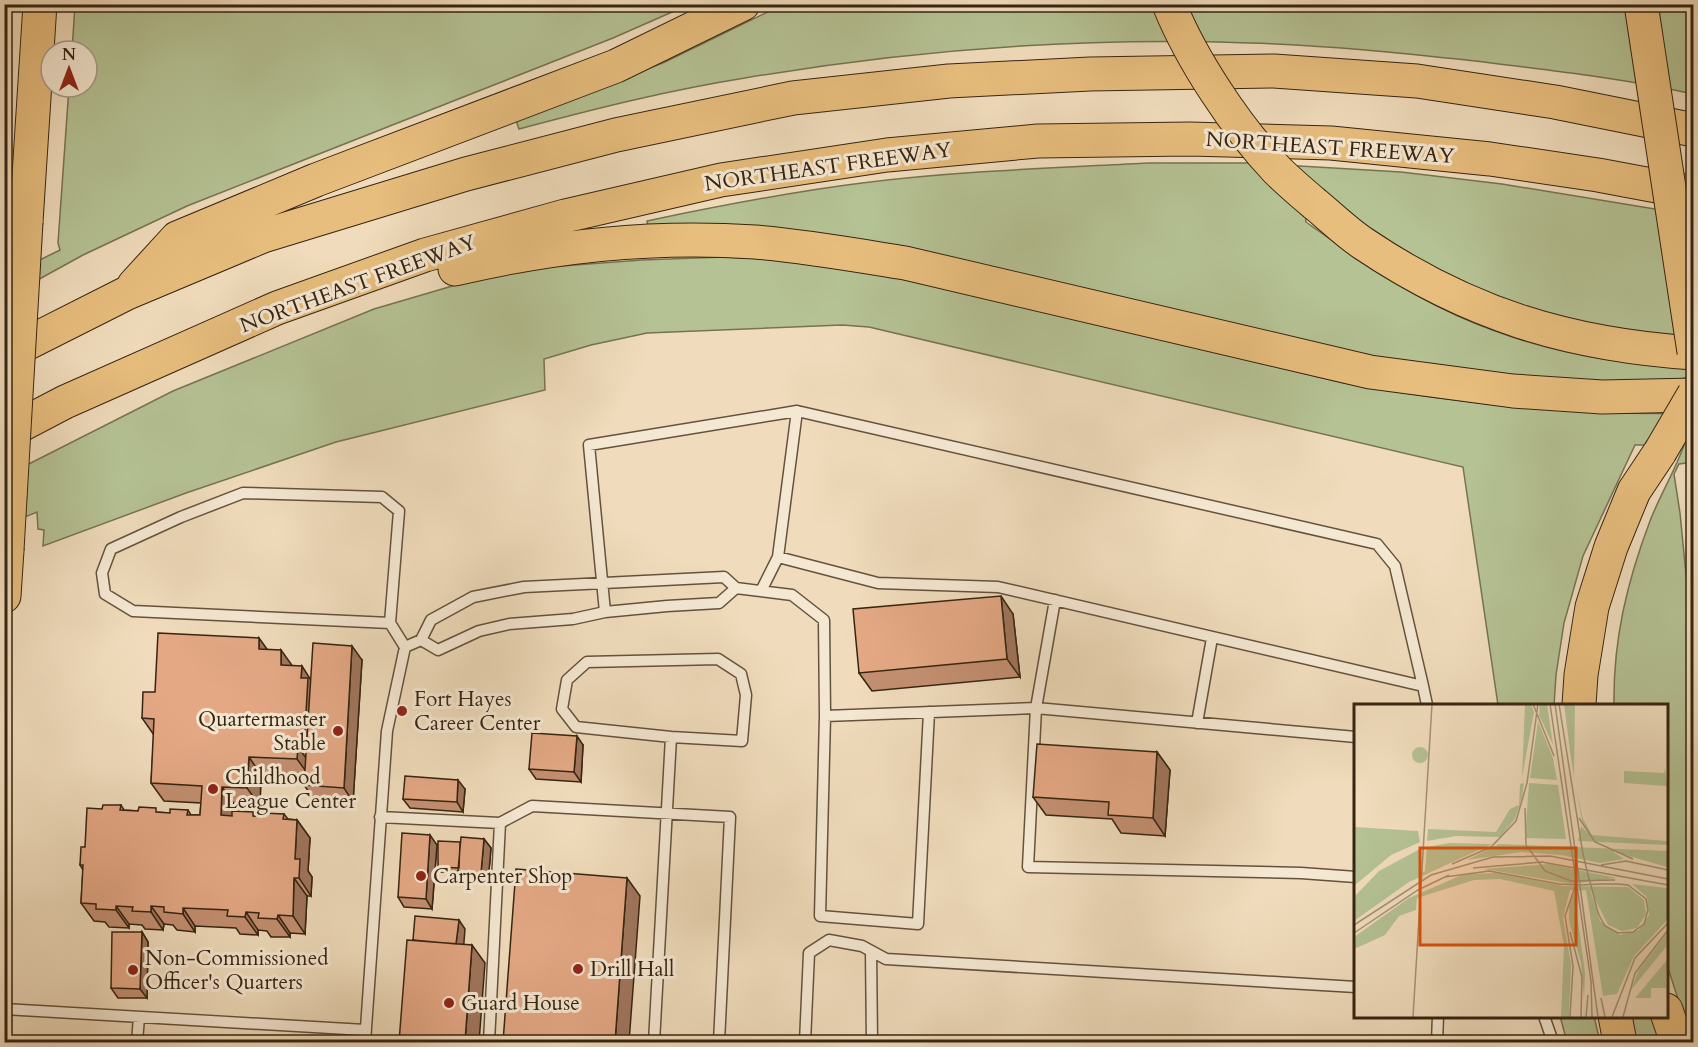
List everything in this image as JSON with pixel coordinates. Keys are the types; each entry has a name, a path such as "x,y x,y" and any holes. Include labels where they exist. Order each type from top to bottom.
{"main road":[{"path":"127,293 177,238 316,180 616,66 743,4"},
{"path":"1168,4 1202,67 1235,119 1277,169 1363,243 1420,279 1479,308 1539,328 1600,343 1648,350 1694,352 1641,4"},
{"path":"4,596 40,6"},
{"path":"4,355 127,293 263,236 489,168 616,135 793,98 949,81 1090,74 1274,71 1416,81 1556,102 1694,130"},
{"name":"NORTHEAST FREEWAY","path":"4,434 65,402 277,308 425,255 565,216 722,180 887,155 1038,141 1190,139 1331,143 1490,159 1598,175 1694,194"},
{"path":"277,308 508,256 595,245 674,240 754,242 832,251 904,263 1370,372 1513,391 1602,397 1694,395"},
{"path":"1579,704 1581,675 1592,607 1611,547 1634,491 1694,395"},
{"path":"1601,704 1606,626 1617,573 1660,452"},
{"path":"1668,1016 1677,1042"},
{"path":"1615,1017 1620,1042"}],"lane":[{"path":"761,591 778,556 797,411"},
{"path":"606,612 589,445 797,411 1377,544 1395,566 1427,704"},
{"path":"365,1042 387,731 405,647 390,623 399,511 382,497 243,493 181,517 111,549 102,573 105,594 133,611 390,623"},
{"path":"778,556 878,583 998,587 1423,686"},
{"path":"405,647 421,640 431,620 473,597 524,587 724,577 736,588 792,596 824,620 825,716 820,916 918,924 930,712"},
{"path":"421,640 438,650 478,631 509,624 573,619 606,612 718,603 736,588"},
{"path":"1055,600 1036,708 1028,867 1301,873 1354,877"},
{"path":"1197,723 1212,638"},
{"path":"718,659 741,674 746,695 742,741 671,737 576,726 562,709 567,680 587,662 718,659"},
{"path":"825,716 1036,708 1354,737"},
{"path":"654,1042 671,737"},
{"path":"380,817 500,823 532,806 730,817 719,1042"},
{"path":"489,1042 500,823"},
{"path":"805,1042 809,953 829,940 862,946 886,959 1354,987"},
{"path":"871,951 872,1042"},
{"path":"4,1009 365,1030"},
{"path":"137,1042 139,1017"},
{"path":"1437,1042 1438,1017"},
{"path":"1544,1017 1553,1042"}],"green space":[{"path":"75,5 688,5 613,38 187,206 83,255 5,298 5,277 60,250 58,243 68,99 99,99 99,39 73,39"},
{"path":"782,5 1693,5 1693,94 1585,75 1391,52 1278,44 1124,42 933,53 807,68 660,94 519,129 516,120 665,62"},
{"path":"1149,163 1248,163 1401,172 1502,184 1693,217 1693,340 1673,340 1527,312 1438,274 1363,223 1317,185 1304,203 1306,222 1399,285 1458,316 1515,338 1573,353 1633,363 1693,367 1693,376 1660,384 1503,379 649,230 647,221 754,200 862,183 969,173"},
{"path":"724,257 773,259 825,265 907,280 1344,383 1431,397 1518,407 1605,413 1693,413 1693,462 1679,464 1674,474 1694,656 1693,1042 1668,968 1668,704 1614,704 1616,657 1628,589 1650,521 1684,445 1635,445 1583,556 1564,623 1554,704 1498,704 1463,467 869,327 842,325 647,333 591,345 544,359 545,390 336,442 186,493 43,546 44,530 38,529 37,512 5,525 5,476 173,391 374,309 483,277 548,267"},
{"path":"1560,1017 1594,1017 1600,1042 1567,1042"},
{"path":"1630,1017 1655,1017 1664,1042 1636,1042"}],"building":[{"path":"1001,596 1007,659 859,673 853,609"},
{"name":"Childhood League Center","path":"158,633 259,638 259,649 281,650 281,665 302,666 301,678 308,678 304,747 298,747 297,759 249,757 247,788 222,787 221,815 232,816 232,811 253,812 253,816 263,817 263,813 284,814 283,819 297,820 295,859 300,859 299,878 294,878 293,916 278,915 277,919 258,918 259,913 246,912 245,917 227,916 228,910 183,908 183,914 164,912 164,907 151,906 151,912 132,911 133,907 116,906 116,910 96,909 96,904 81,903 83,865 80,865 81,847 85,847 87,808 102,809 103,805 121,805 120,810 138,811 139,807 156,808 156,812 170,813 170,809 188,810 187,815 200,815 202,786 151,783 154,719 142,718 143,692 155,692"},
{"name":"Quartermaster Stable","path":"313,643 352,646 344,788 304,785"},
{"path":"532,733 577,736 574,772 529,769"},
{"path":"1037,744 1157,752 1153,818 1108,815 1109,802 1033,797"},
{"path":"405,776 458,780 457,802 403,799"},
{"name":"Carpenter Shop","path":"402,833 430,835 426,899 398,897"},
{"path":"461,837 484,839 481,873 458,871"},
{"path":"438,841 460,842 459,868 438,867"},
{"name":"Drill Hall","path":"516,869 627,878 615,1042 503,1042"},
{"path":"415,916 459,920 456,944 413,940"},
{"name":"Non-Commissioned Officer's Quarters","path":"112,932 142,932 140,989 111,988"},
{"name":"Guard House","path":"407,940 472,945 465,1042 399,1042"}],"place":[{"name":"Fort Hayes Career Center","path":"402,711"},
{"name":"Quartermaster Stable","path":"338,731"},
{"name":"Childhood League Center","path":"213,789"},
{"name":"Carpenter Shop","path":"421,876"},
{"name":"Drill Hall","path":"578,969"},
{"name":"Non-Commissioned Officer's Quarters","path":"133,970"},
{"name":"Guard House","path":"449,1003"}]}
